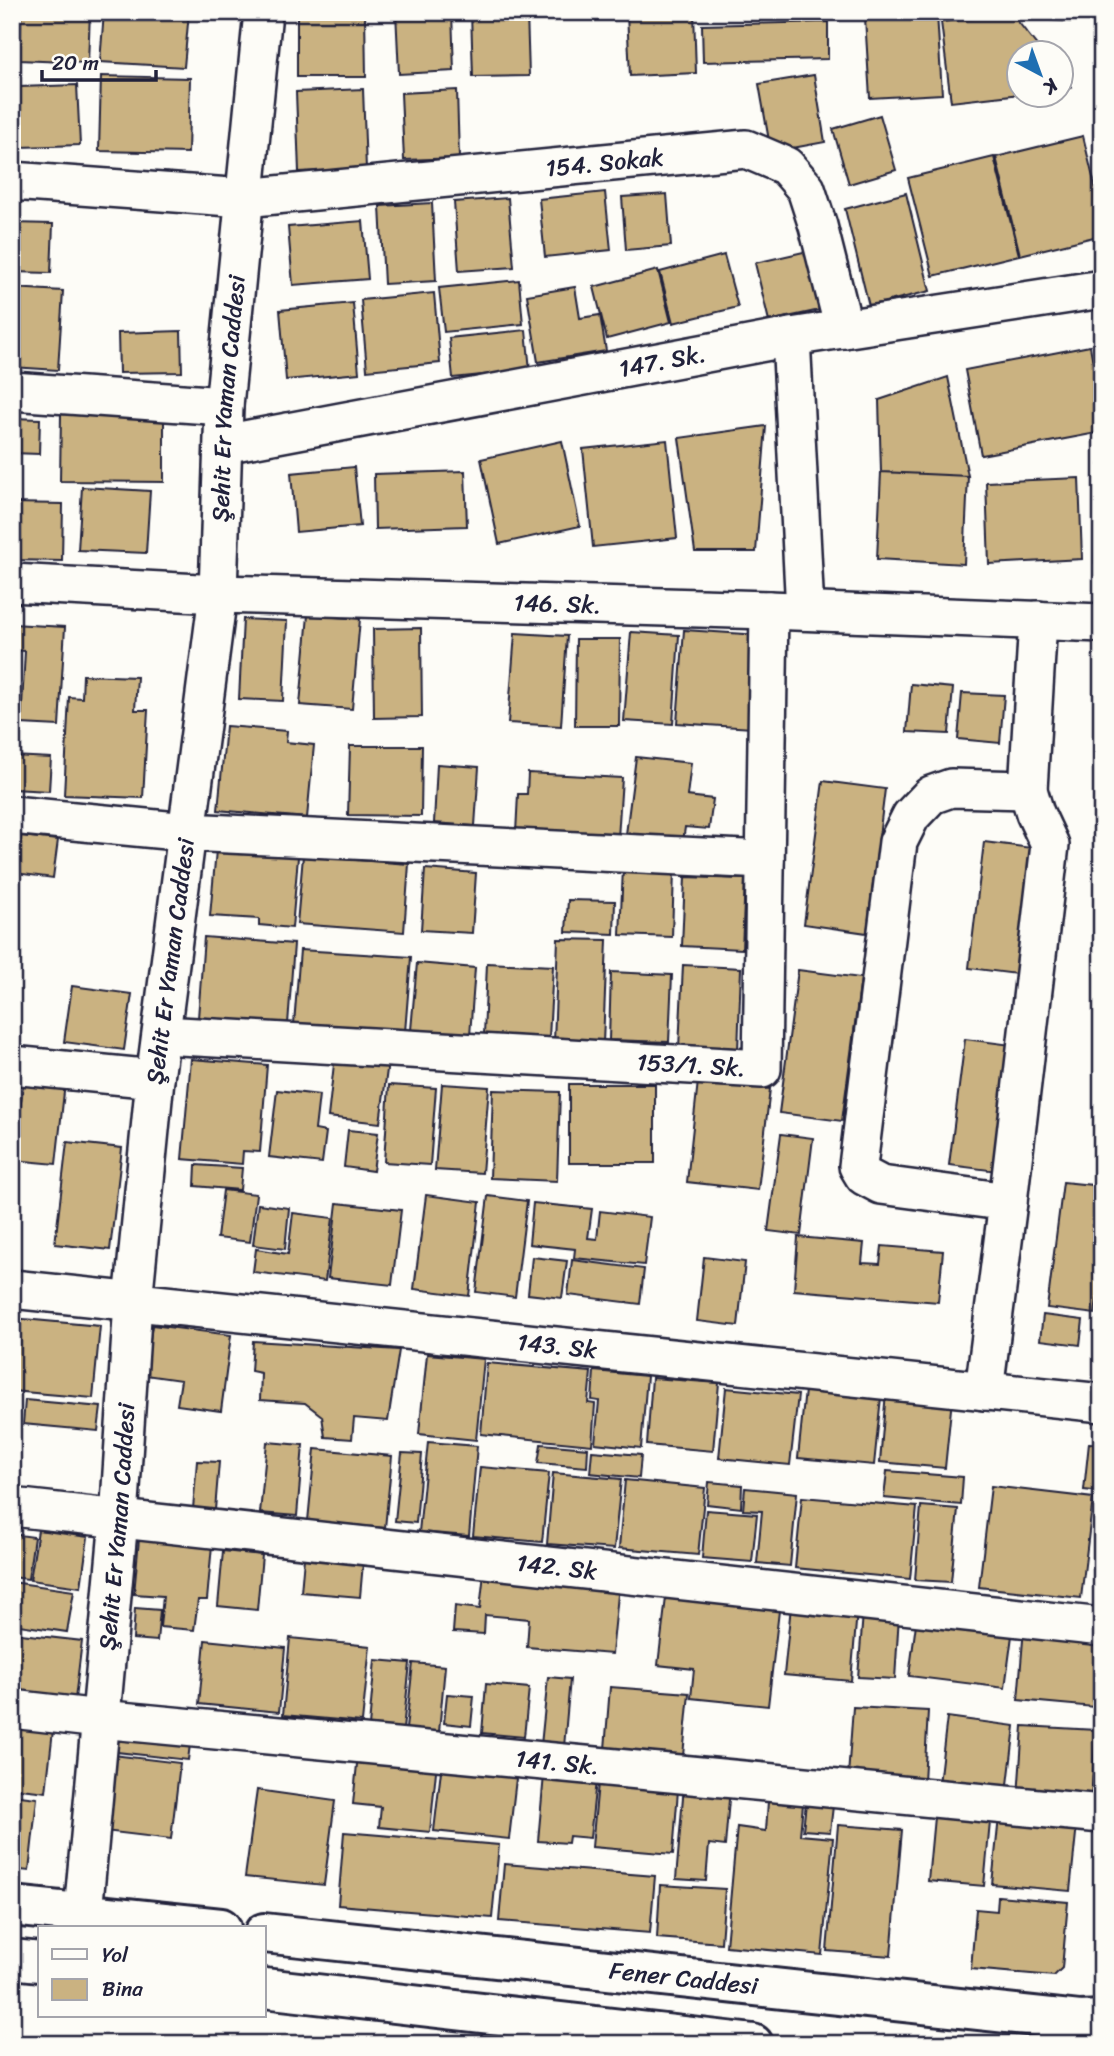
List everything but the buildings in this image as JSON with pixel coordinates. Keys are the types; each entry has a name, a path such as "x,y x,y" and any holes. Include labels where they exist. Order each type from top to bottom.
{"main road":[{"path":"12,1906 203,1926"},
{"name":"Fener Caddesi","path":"266,1933 1067,2020 1102,2020"},
{"path":"12,1959 38,1962"},
{"path":"266,1987 753,2044"}],"street":[{"name":"Şehit Er Yaman Caddesi","path":"83,1913 120,1519 133,1302 155,1079 218,594 224,406 263,12"},
{"name":"154. Sokak","path":"12,181 244,198 746,149 786,166 806,189 844,329"},
{"name":"147. Sk.","path":"223,444 790,337 1102,289"},
{"name":"153/1. Sk.","path":"162,1035 762,1069 765,860 787,611 790,337"},
{"path":"12,391 224,406"},
{"name":"146. Sk.","path":"12,583 218,594 1102,623"},
{"path":"984,1391 1049,845 1028,790 1038,620"},
{"path":"1008,1202 881,1185 864,1176 858,1166 898,842 911,816 931,796 951,788 1028,790"},
{"path":"12,815 187,832 765,860"},
{"path":"12,1065 155,1079"},
{"name":"143. Sk","path":"12,1289 1102,1403"},
{"name":"142. Sk","path":"12,1507 1102,1627"},
{"name":"141. Sk.","path":"12,1709 1102,1814"}]}
